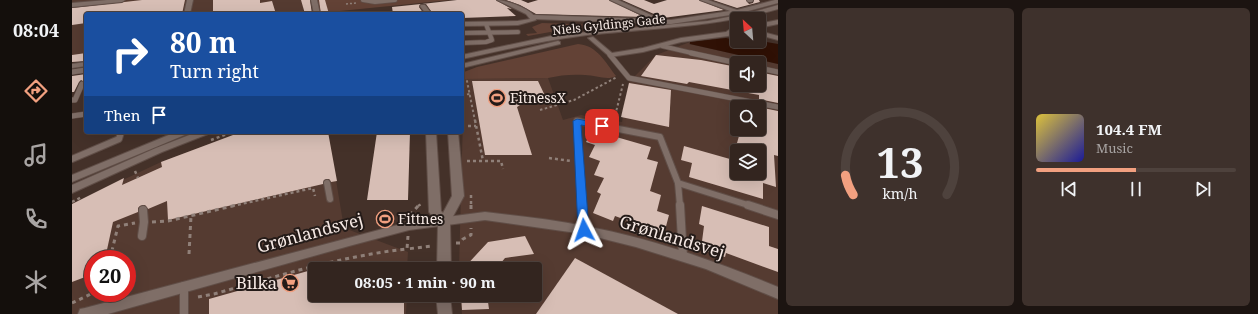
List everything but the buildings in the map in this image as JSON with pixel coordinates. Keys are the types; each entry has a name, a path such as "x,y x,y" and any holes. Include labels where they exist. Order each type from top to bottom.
{"street":[{"path":"72,5 122,0"},
{"path":"187,12 190,0"},
{"path":"314,0 317,12"},
{"path":"500,0 528,13 533,18"},
{"path":"613,0 656,18 661,22"},
{"path":"703,0 737,12 771,3"},
{"name":"Niels Gyldings Gade","path":"464,57 561,36 707,23 744,16 771,3"},
{"path":"423,6 428,12"},
{"path":"464,24 524,23 533,20 533,18 661,22 692,20 730,13"},
{"path":"766,17 778,14"},
{"name":"Niels Gyldings Gade","path":"616,21 624,30"},
{"path":"766,25 778,22"},
{"name":"Niels Gyldings Gade","path":"464,66 556,43 730,24"},
{"path":"591,38 610,55 662,46 681,40 728,34 730,32"},
{"path":"766,35 778,38"},
{"path":"72,66 84,64"},
{"path":"431,134 435,212 444,222"},
{"path":"444,262 444,222 458,196 453,134"},
{"path":"72,179 119,158 180,135"},
{"path":"72,189 127,163 180,135"},
{"name":"Grønlandsvej","path":"85,314 184,293 349,240 409,226 485,216 584,230 636,242 710,265 778,293"},
{"path":"444,302 445,314"}],"lane":[{"path":"363,0 371,2 395,0"},
{"path":"464,43 491,41 492,40 486,24"},
{"path":"464,33 518,32"},
{"path":"662,46 730,61"},
{"path":"610,55 627,76 778,107"},
{"path":"766,69 778,72"},
{"path":"72,72 84,70"},
{"path":"72,100 75,100 82,84"},
{"path":"72,116 84,114"},
{"path":"584,230 577,121 660,138 678,184 683,257"},
{"path":"72,159 119,139 120,134"},
{"path":"327,183 330,199"},
{"path":"678,184 778,215"},
{"path":"142,236 144,222 143,210"},
{"path":"184,293 184,314"}],"path":[{"path":"540,110 574,100 617,77 627,76"},
{"path":"614,129 614,121 623,85 622,80 627,76"},
{"path":"464,79 467,81 483,161"},
{"path":"464,95 470,94"},
{"path":"464,126 476,126"},
{"path":"549,158 580,162"},
{"path":"467,161 501,161 503,169"},
{"path":"136,172 138,178"},
{"path":"112,250 118,226 144,222 168,221 313,188 315,196"},
{"path":"189,254 191,216"},
{"path":"184,293 214,294 342,258 377,251 407,249"},
{"path":"72,303 84,297"}],"shaded area":[{"path":"72,0 302,0 304,12 84,12 84,60 72,62"},
{"path":"316,0 450,0 330,12 320,12"},
{"path":"542,23 599,26 567,29 528,36 526,34 537,33 532,27"},
{"path":"726,38 730,39 730,48 766,48 766,42 778,44 778,64 766,61 766,56 743,56 690,44 690,42"},
{"path":"690,42 689,44 742,56 730,56 730,92 766,92 766,61 778,64 778,314 462,314 461,302 542,302 542,262 459,262 463,134 464,134 464,79 548,78 563,120 581,115 622,122 629,82 656,55"},
{"path":"578,44 585,45 596,51 605,60 616,76 605,78 589,75 562,75 548,78 464,79 464,72 477,67"},
{"path":"236,134 328,134 344,228 408,252 407,262 308,262 308,302 407,302 406,314 72,314 72,204 161,162"}],"place":[{"name":"FitnessX","path":"497,98"},
{"name":"Fittnes","path":"385,219"},
{"name":"Bilka","path":"290,283"}],"route":[{"path":"584,230 577,121 602,126"}]}
